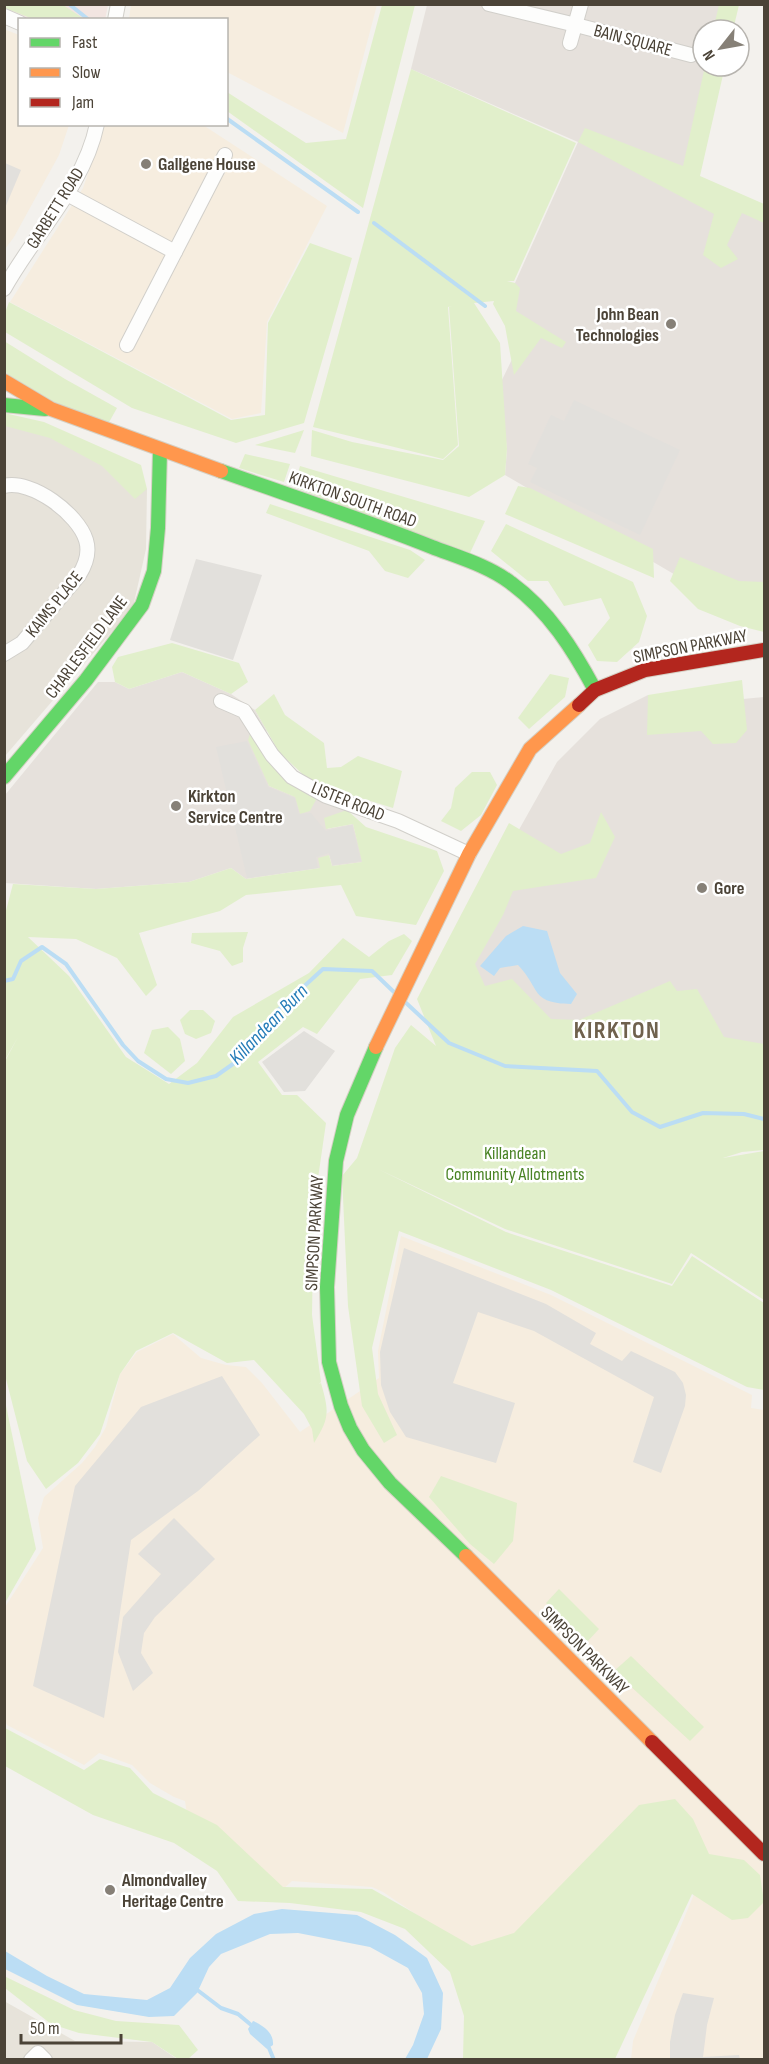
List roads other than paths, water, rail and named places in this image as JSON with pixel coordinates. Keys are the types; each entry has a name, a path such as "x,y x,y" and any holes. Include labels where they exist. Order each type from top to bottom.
{"main road":[{"name":"KIRKTON SOUTH ROAD","path":"4,381 51,409 160,450 384,528 477,565 508,581 532,601 558,629 596,690"},
{"name":"KIRKTON SOUTH ROAD","path":"4,405 51,409"},
{"name":"CHARLESFIELD LANE","path":"4,777 86,680 142,605 154,571 159,528 160,450"},
{"name":"SIMPSON PARKWAY","path":"765,650 645,670 596,690 530,749 469,854 365,1070 347,1115 336,1161 327,1287 330,1362 341,1406 363,1450 390,1483 765,1854"}],"street":[{"name":"BAIN SQUARE","path":"489,4 576,24 691,55"},
{"name":"BAIN SQUARE","path":"570,43 581,4"},
{"name":"GARBETT ROAD","path":"4,289 79,173 97,126"},
{"path":"127,345 225,155"},
{"path":"67,194 175,252"},
{"name":"KAIMS PLACE","path":"4,486 31,489 68,514 82,531 88,552 86,564 79,576 22,643 4,654"},
{"name":"LISTER ROAD","path":"221,701 244,711 272,755 292,777 326,796 398,821 469,854"},
{"path":"31,2060 38,2053 45,2060"}],"water":[{"path":"523,926 547,931 560,973 577,994 571,1004 542,998 518,965 500,968 494,976 480,966 506,936"},
{"path":"282,1909 357,1915 395,1935 427,1958 443,1993 441,2029 427,2059 405,2059 413,2045 424,2014 422,1993 408,1968 370,1947 298,1933 270,1934 221,1954 209,1967 197,1993 174,2016 149,2017 77,2005 5,1969 5,1951 47,1976 84,1994 147,2000 170,1988 190,1958 216,1934 254,1914"},
{"path":"253,2021 264,2027 272,2037 273,2045 267,2049 250,2034 248,2029"}],"waterway":[{"path":"69,4 86,18"},
{"path":"228,119 358,212"},
{"path":"374,223 485,306"},
{"name":"Killandean Burn","path":"4,981 13,979 21,961 42,947 66,964 123,1045 138,1061 166,1079 188,1083 216,1076 240,1059 277,1011 323,969 372,971 396,994"},
{"name":"Killandean Burn","path":"404,1001 449,1043 505,1066 597,1071 632,1112 660,1127 703,1113 744,1114 764,1119"},
{"path":"196,1989 221,2008 238,2014 250,2024"},
{"path":"269,2048 274,2060"}],"place":[{"name":"Gallgene House","path":"146,164"},
{"name":"John Bean Technologies","path":"671,324"},
{"name":"Kirkton Service Centre","path":"176,806"},
{"name":"Gore","path":"702,888"},
{"name":"Almondvalley Heritage Centre","path":"110,1890"}],"district":[{"name":"KIRKTON","path":"617,1030"}],"park label":[{"name":"Killandean Community Allotments","path":"515,1163"}]}
